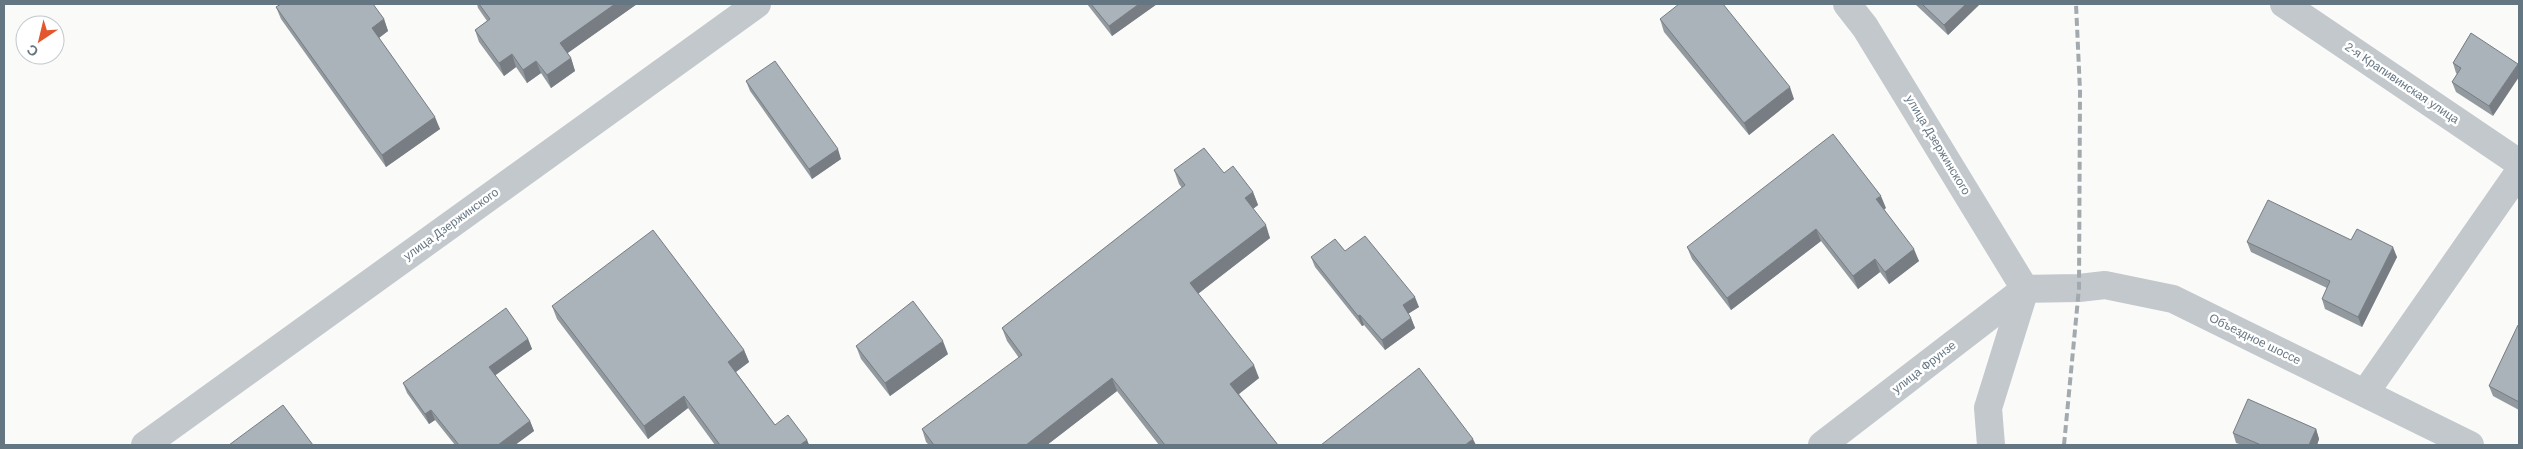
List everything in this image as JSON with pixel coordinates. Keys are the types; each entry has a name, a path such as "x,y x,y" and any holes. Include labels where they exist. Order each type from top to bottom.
{"street":[{"name":"улица Дзержинского","path":"145,445 757,4"},
{"name":"улица Дзержинского","path":"1847,4 1866,28 2025,288"},
{"name":"2-я Крапивинская улица","path":"2284,4 2519,163"},
{"path":"2365,393 2519,172"},
{"name":"Объездное шоссе","path":"2025,288 2079,288 2105,285 2173,299 2470,445"},
{"name":"улица Фрунзе","path":"1822,445 2025,288"},
{"path":"1991,445 1988,408 2025,288"}],"building":[{"path":"281,4 373,4 384,19 372,28 435,117 382,155 276,7"},
{"path":"479,4 615,4 560,43 571,58 547,75 536,61 523,70 512,54 499,63 475,30 490,19"},
{"path":"1091,4 1139,4 1109,26"},
{"path":"1679,4 1723,4 1790,87 1744,123 1660,19"},
{"path":"1922,4 1966,4 1944,25"},
{"path":"2471,33 2518,64 2489,106 2452,82 2461,68 2453,63"},
{"path":"775,61 838,149 809,169 746,81"},
{"path":"1833,134 1881,196 1876,199 1914,249 1885,272 1875,259 1853,276 1816,229 1727,298 1687,247"},
{"path":"1204,148 1224,173 1233,166 1253,192 1245,198 1266,225 1190,283 1254,365 1230,384 1278,445 1165,445 1112,378 1026,445 934,445 922,429 1022,355 1002,328 1185,185 1174,170"},
{"path":"2268,200 2351,240 2357,229 2393,247 2358,317 2322,299 2330,281 2247,242"},
{"path":"653,230 744,350 728,362 775,425 788,415 807,440 800,445 720,445 684,396 644,426 552,306"},
{"path":"1365,236 1415,297 1403,305 1411,318 1382,340 1360,315 1358,316 1311,257 1335,239 1345,251"},
{"path":"913,301 943,341 885,383 856,346"},
{"path":"506,308 528,339 489,367 530,421 498,445 459,445 431,410 425,414 403,383"},
{"path":"2519,326 2519,402 2489,386"},
{"path":"1419,368 1473,439 1465,445 1321,445"},
{"path":"2248,399 2316,429 2309,445 2261,445 2233,433"},
{"path":"283,405 313,445 229,445"}],"railway":[{"path":"2064,445 2079,288 2080,91 2076,4"}]}
